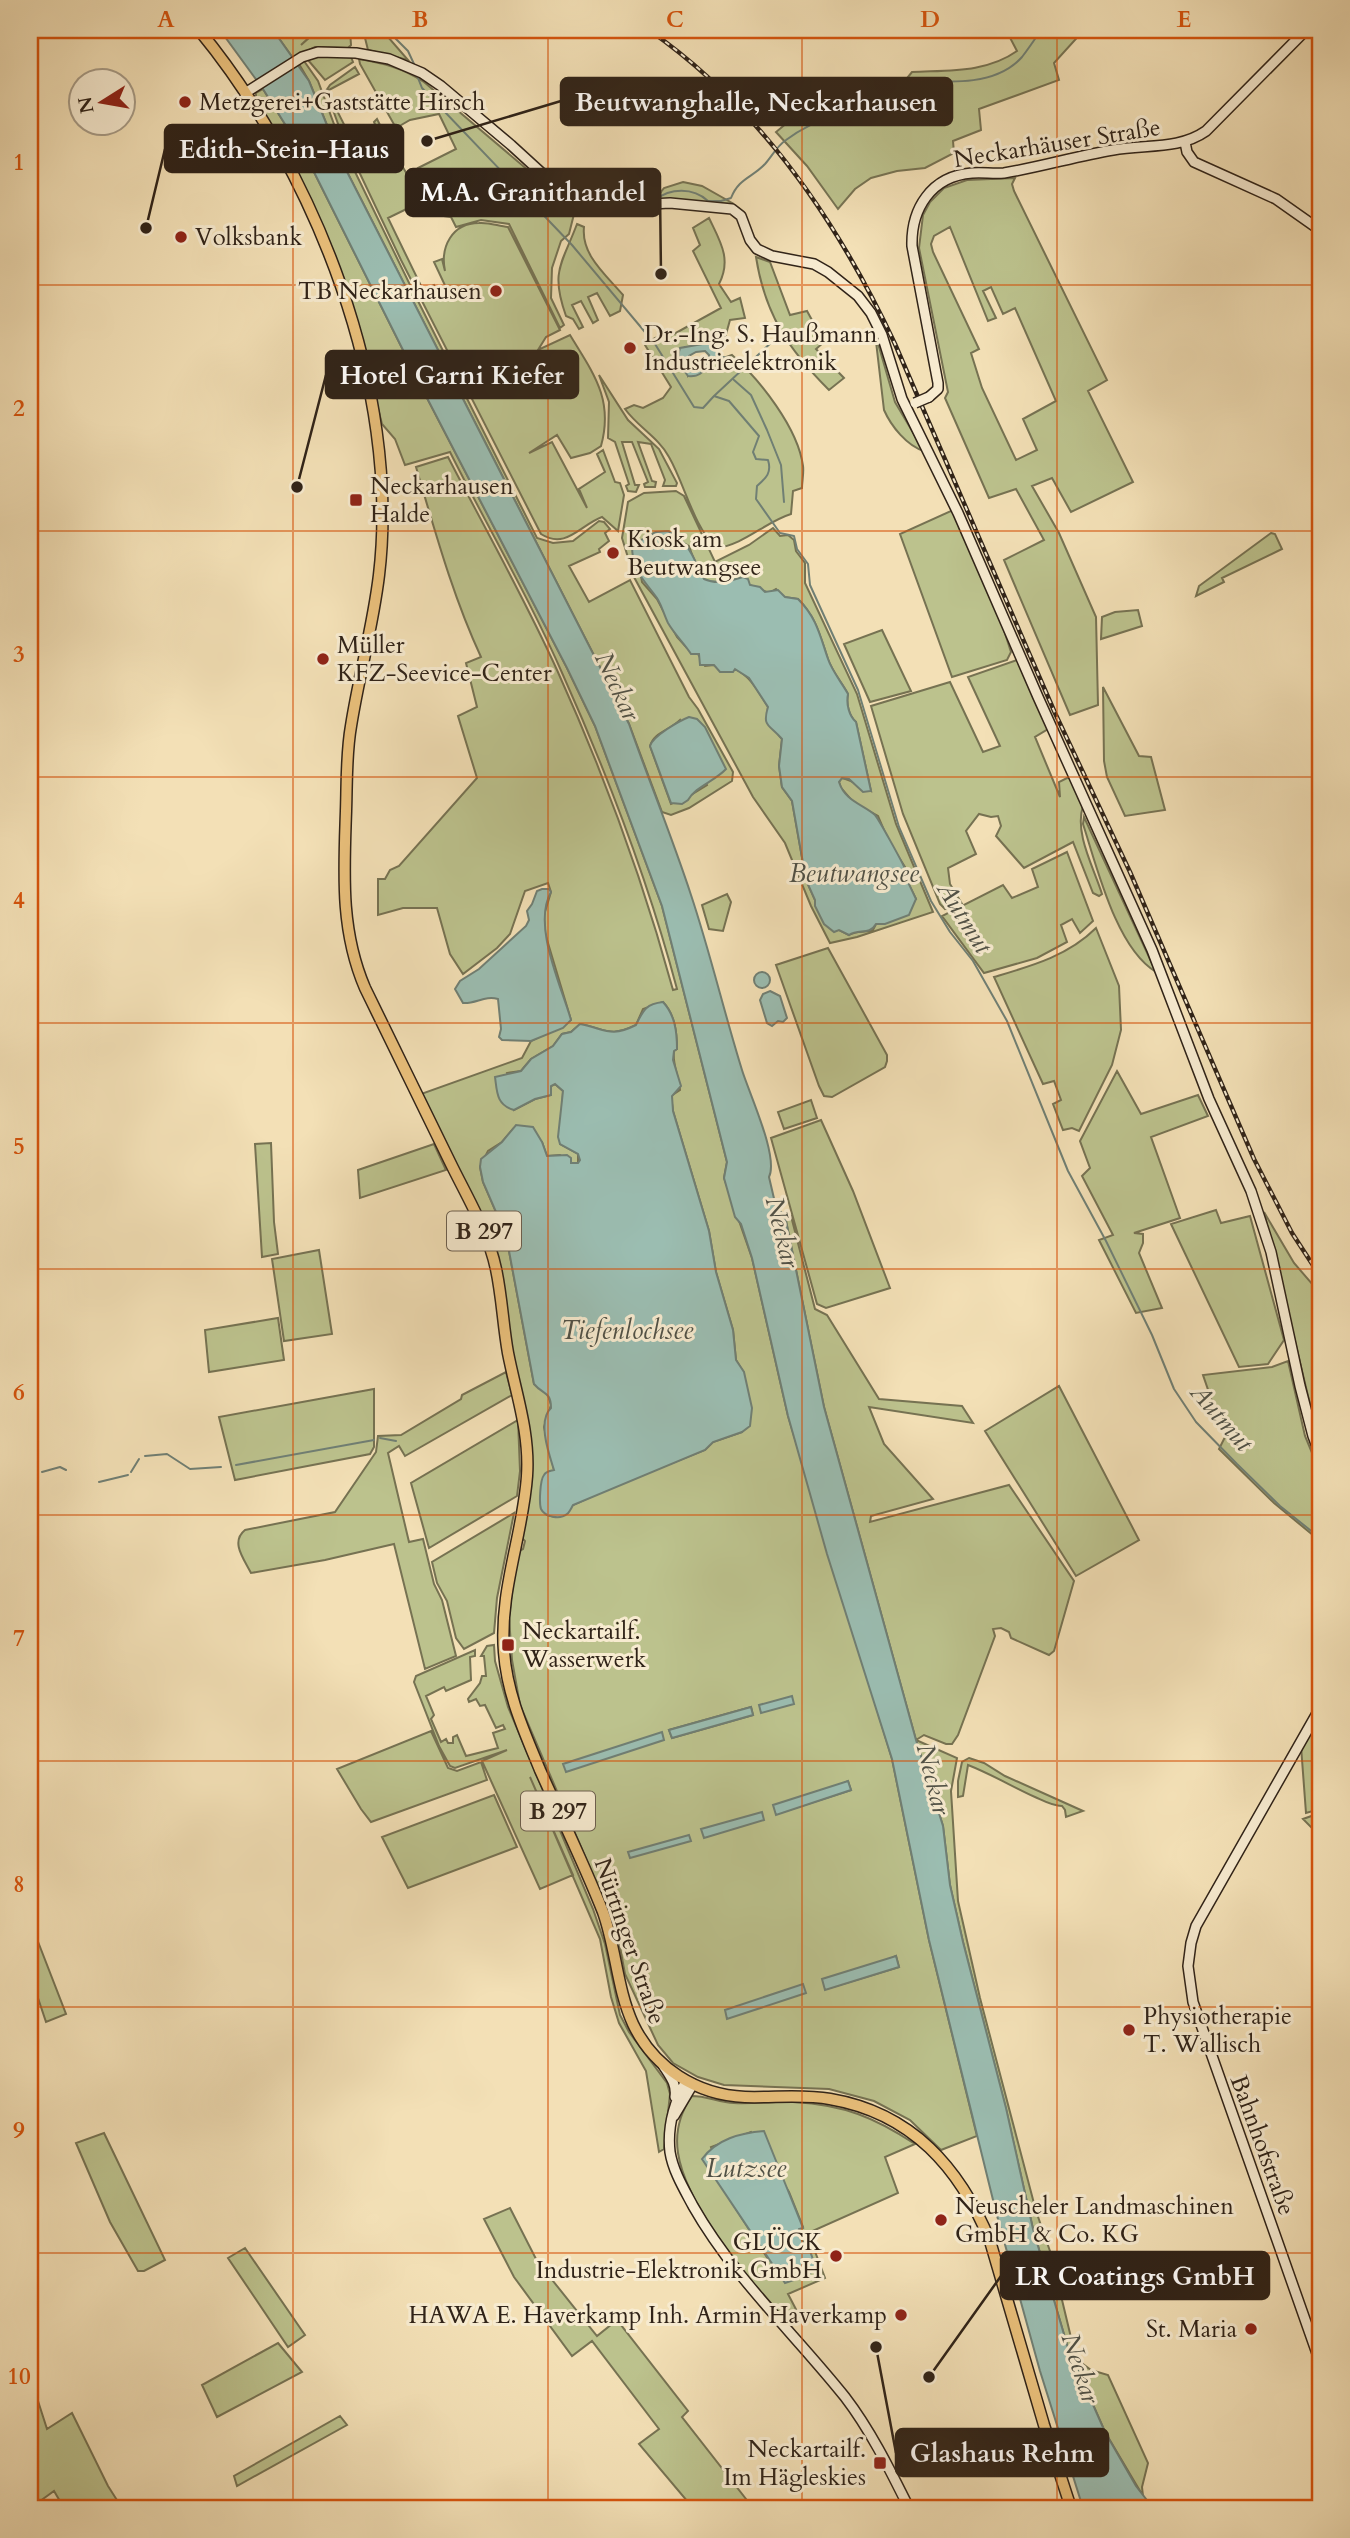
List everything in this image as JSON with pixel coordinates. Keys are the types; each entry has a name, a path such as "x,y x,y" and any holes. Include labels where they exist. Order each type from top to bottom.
{"main road":[{"name":"B 297","path":"199,30 250,90"},
{"name":"Nürtinger Straße","path":"250,90 292,174 332,264 356,340 375,426 382,489 382,550 373,622 349,739 344,876 347,929 354,960 365,988 479,1220 496,1269 508,1351 524,1421 527,1452 525,1494 506,1593 503,1641 509,1685 516,1712 605,1918 629,2015 639,2035 662,2063 690,2083"},
{"name":"B 297","path":"690,2083 729,2095 809,2096 851,2104 901,2126 923,2141 947,2165 970,2197 990,2241 1071,2508"}],"street":[{"path":"1185,142 1206,131 1306,30"},
{"path":"250,90 298,60 318,52 376,56 412,68 422,73 511,145 580,208 670,204 732,209 741,216 750,240 757,249 772,256 814,264 842,281 858,296 871,313 882,335 896,382 911,405 1152,950 1209,1099 1251,1191 1271,1252 1312,1436 1320,1455"},
{"name":"Neckarhäuser Straße","path":"911,405 929,397 937,389 938,383 912,228 925,196 943,181 961,175 1004,173 1114,149 1185,142 1187,152 1194,162 1276,199 1320,230"},
{"name":"Bahnhofstraße","path":"1320,1708 1196,1926 1188,1958 1189,1987 1223,2092 1320,2362"},
{"path":"662,2063 676,2090 670,2152 675,2171 706,2227 731,2265 847,2399 909,2508"},
{"path":"674,2102 690,2083"},
{"path":"671,2120 690,2083"}],"green space":[{"path":"273,30 317,30 301,45 318,30 350,30 351,45 348,48 315,47 293,58"},
{"path":"363,30 382,30 408,60 368,50"},
{"path":"1006,30 1084,30 1054,63 1059,80 979,109 981,130 953,141 954,153 925,168 897,171 871,178 855,189 838,209 807,166 776,132 799,113 899,88 912,72 980,67 1005,58 1017,51"},
{"path":"317,56 351,57 353,62 325,80 308,60"},
{"path":"359,59 393,67 424,82 575,210 569,234 561,241 552,268 551,298 564,325 560,328 509,224 481,220 456,227 451,217 444,216 418,168 456,149 439,114 410,120 396,128"},
{"path":"304,61 318,81 341,143 537,538 553,543 573,541 599,521 604,522 610,529 605,533 609,541 599,549 600,552 569,566 589,602 630,580 689,697 733,772 732,781 689,808 671,815 662,812 629,724 342,162 309,81 299,64","holes":["680,720 707,785 671,804 650,746 652,741"]},
{"path":"355,67 359,74 327,91 357,150 361,148 364,152 378,144 374,122 377,119 423,201 388,218 423,290 434,285 441,300 450,296 434,262 442,259 445,271 446,245 455,232 470,224 479,223 508,227 560,330 546,337 538,350 570,335 593,374 603,400 605,414 601,446 590,453 571,458 557,435 529,453 552,442 587,508 579,489 605,472 597,454 603,450 615,482 620,483 624,495 618,531 602,517 565,538 550,538 541,534 401,260 344,140 326,91"},
{"path":"263,89 310,164 567,668 595,726 662,906 727,1162 724,1178 752,1258 788,1416 892,1759 929,1940 977,2136 941,2150 910,2120 874,2101 829,2089 724,2085 698,2077 673,2063 658,2045 625,1974 617,1931 520,1705 512,1660 509,1617 517,1552 523,1549 525,1541 520,1536 530,1486 497,1258 421,1094 522,1058 531,1041 571,1020 545,933 544,915 551,892 548,883 525,891 510,934 497,948 463,974 450,954 437,908 403,908 378,915 378,879 385,879 390,870 399,866 477,778 458,716 477,707 466,663 481,657 453,587 416,467 448,457 531,616 557,670 606,788 636,868 673,990 677,989 626,830 596,752 550,647 450,452 405,465 395,439 382,424 353,310 329,241 298,173 256,99 256,93","holes":["663,1002 674,1024 677,1049 674,1051 674,1061 680,1090 671,1096 673,1111 709,1231 716,1272 733,1330 736,1360 744,1373 742,1432 713,1442 705,1450 617,1485 573,1505 555,1517 542,1510 554,1470 544,1427 551,1405 548,1395 534,1384 506,1235 483,1182 480,1167 488,1151 502,1142 513,1129 542,1142 547,1156 560,1155 571,1163 578,1163 578,1154 560,1144 563,1091 555,1084 551,1086 551,1095 535,1099 514,1110 507,1073 521,1071 531,1059 553,1046 562,1034 571,1032 580,1024 620,1031 636,1025 643,1009","751,1707 753,1715 672,1738 669,1730","848,1781 851,1790 776,1814","896,1956 899,1967 826,1989"]},
{"path":"1015,178 1012,184 1014,191 1107,380 1088,391 1133,482 1071,512 1052,478 1032,486 1059,533 1096,617 1098,705 1070,715 1004,560 1044,540 1016,489 989,498 945,398 948,392 919,248 923,215 930,202 944,188 967,180","holes":["950,227 988,321 996,318 983,291 991,287 1003,314 1015,308 1056,401 1023,419 1037,450 1016,460 982,388 971,353 979,349 933,252 931,244 934,236"]},
{"path":"683,182 702,186 734,204 654,200 664,188"},
{"path":"709,218 723,250 723,275 719,284 731,302 740,298 745,318 730,320 725,338 714,334 704,337 704,342 696,347 685,347 688,376 707,364 732,355 765,391 786,421 800,451 803,469 802,488 793,491 791,514 736,543 716,548 701,528 665,450 625,409 634,405 643,408 663,398 671,387 645,345 655,338 674,334 721,308 693,251 700,245 693,228"},
{"path":"577,224 584,227 586,247 596,264 623,295 620,311 610,316 597,293 588,297 598,320 593,323 581,301 572,305 583,327 579,329 573,319 566,316 558,278"},
{"path":"756,257 770,262 790,315 807,311 824,342 816,349 844,378 829,390 802,360 781,330 766,297"},
{"path":"875,333 895,402 924,451 900,435 884,410"},
{"path":"599,375 628,420 659,449 677,483 676,486 663,486 665,480 651,444 638,442 652,481 656,482 655,487 645,487 644,484 648,482 632,442 622,442 635,485 639,485 636,492 628,491 626,486 629,484 615,442 608,438 609,402"},
{"path":"676,491 684,496 715,562 749,545 773,528 780,536 788,535 794,540 796,551 805,563 805,583 857,694 896,824 933,912 830,943 811,906 785,843 753,797 634,577 622,538 628,502 644,493","holes":["656,532 662,532 689,546 704,579 709,582 750,585 769,593 776,589 784,597 798,599 814,620 830,663 848,694 847,702 856,722 871,791 842,778 839,782 841,788 854,803 878,816 889,842 905,867 903,880 908,883 916,899 876,924 873,930 849,935 839,930 815,900 806,880 792,801 782,787 779,766 782,739 772,724 768,707 758,691 746,676 735,669 705,666 698,654 687,648 677,637 657,599 642,582 636,543"]},
{"path":"953,510 1001,621 1011,652 1007,660 952,677 900,534"},
{"path":"1271,533 1275,534 1282,549 1222,578 1224,582 1196,596 1199,586"},
{"path":"1138,610 1142,626 1101,639 1102,617 1115,612"},
{"path":"882,630 911,691 870,702 844,644"},
{"path":"1017,660 1048,729 1035,737 1060,797 1059,782 1071,776 1083,806 1083,839 1102,894 1099,896 1093,893 1073,842 1024,868 996,836 1001,826 998,816 979,814 966,831 976,854 948,868 950,884 962,904 945,909 940,904 903,814 871,706 950,682 983,752 1000,746 968,677"},
{"path":"1103,687 1139,756 1151,757 1165,810 1125,816 1107,777 1104,761"},
{"path":"1084,817 1156,972 1142,961 1119,926 1095,862 1083,824"},
{"path":"1067,852 1093,921 1080,933 1072,919 1061,925 1067,942 1037,958 984,973 942,916 1003,885 1012,898 1038,887 1032,869"},
{"path":"727,894 731,902 723,931 709,929 702,905"},
{"path":"1096,928 1119,986 1121,1030 1112,1065 1079,1131 1072,1128 1063,1130 1053,1104 1061,1100 1054,1081 1043,1084 994,977 1061,953"},
{"path":"828,948 887,1055 885,1067 832,1097 824,1096 819,1086 776,965"},
{"path":"1117,1071 1141,1114 1198,1095 1208,1116 1151,1137 1180,1218 1134,1233 1143,1234 1139,1253 1162,1308 1136,1313 1099,1240 1113,1235 1082,1176 1090,1168 1080,1141"},
{"path":"811,1100 817,1118 784,1129 778,1112"},
{"path":"821,1120 853,1191 890,1288 826,1308 817,1304 771,1138"},
{"path":"271,1143 278,1254 262,1257 255,1144"},
{"path":"434,1144 446,1170 360,1198 358,1170"},
{"path":"1216,1210 1221,1223 1250,1216 1284,1340 1268,1364 1239,1367 1171,1224"},
{"path":"1264,1212 1294,1263 1320,1293 1320,1446"},
{"path":"785,1216 791,1216 815,1309 827,1315 879,1399 962,1406 973,1423 869,1407 884,1444 933,1499 871,1516 870,1522 1009,1485 1074,1581 1054,1651 1049,1655 1011,1638 1009,1632 1001,1628 993,1629 995,1636 958,1735 952,1744 924,1735 916,1740 824,1407"},
{"path":"319,1250 332,1334 284,1341 272,1259"},
{"path":"278,1318 284,1360 209,1372 205,1330"},
{"path":"1288,1361 1305,1436 1320,1472 1320,1541 1274,1503 1219,1449 1228,1431 1214,1407 1203,1375 1272,1367"},
{"path":"506,1372 512,1395 405,1456 399,1446 388,1453 409,1542 423,1539 456,1656 425,1669 394,1544 251,1573 238,1545 245,1530 335,1512 376,1452 378,1436 401,1435 461,1399 462,1395"},
{"path":"1059,1386 1139,1540 1076,1576 985,1431"},
{"path":"374,1389 374,1447 370,1454 235,1480 219,1417"},
{"path":"518,1420 520,1471 517,1496 429,1548 411,1483"},
{"path":"514,1513 497,1598 494,1633 464,1649 456,1638 447,1601 437,1583 432,1562"},
{"path":"494,1645 495,1661 508,1707 593,1909 605,1944 620,2015 629,2032 667,2083 670,2094 664,2149 659,2152 646,2071 619,2023 600,1939 572,1875 540,1889 482,1761 507,1750 455,1768 450,1766 439,1746 414,1682 416,1676 475,1650 475,1656 470,1657 471,1680 446,1691 444,1687 426,1696 434,1715 431,1719 441,1742 446,1739 448,1743 453,1743 453,1737 457,1735 466,1756 498,1748 493,1733 505,1729 503,1725 496,1728 485,1705 480,1706 476,1699 469,1702 468,1699 482,1676 486,1676 484,1656 481,1656 487,1646"},
{"path":"1320,1712 1320,1809 1306,1813 1301,1746"},
{"path":"431,1731 448,1768 457,1771 481,1762 487,1780 371,1822 337,1769"},
{"path":"916,1740 957,1758 951,1791 958,1901 980,1998 1036,2211 1051,2254 1074,2350 1083,2364 1091,2370 1108,2375 1148,2463 1142,2487 1143,2496 1105,2432 1068,2348 1033,2229 1006,2109 963,1942 950,1885 943,1826"},
{"path":"969,1758 1083,1811 1066,1817 1062,1806 1045,1802 968,1765 963,1796 958,1797 962,1762"},
{"path":"494,1795 517,1847 408,1888 382,1837"},
{"path":"1320,1813 1320,1843 1312,1828 1303,1819"},
{"path":"30,1921 66,2014 46,2022 30,1974"},
{"path":"692,2096 734,2103 794,2102 843,2109 886,2126 915,2144 885,2157 898,2193 808,2233 825,2278 788,2294 800,2317 785,2322 721,2242 693,2196 683,2174 677,2146 679,2123","holes":["751,2132 789,2192 803,2227 799,2229 798,2235 768,2259 729,2198 711,2147"]},
{"path":"104,2133 165,2260 144,2271 138,2271 110,2222 76,2143"},
{"path":"510,2208 537,2261 597,2336 617,2320 688,2411 682,2417 753,2508 693,2508 639,2444 659,2429 592,2341 572,2356 514,2277 484,2219"},
{"path":"245,2248 305,2335 288,2347 228,2258"},
{"path":"278,2343 302,2372 217,2417 202,2385"},
{"path":"30,2376 47,2429 72,2413 108,2486 122,2508 64,2508 54,2491 36,2504 38,2508 30,2508 30,2467 36,2463 30,2439"},
{"path":"340,2416 347,2425 237,2486 234,2476"}],"water":[{"name":"Neckar","path":"220,30 273,30 309,81 342,162 629,724 691,895 742,1070 767,1140 771,1168 769,1177 776,1207 785,1216 824,1407 916,1740 943,1826 950,1885 1006,2108 1033,2229 1068,2348 1105,2432 1136,2486 1153,2508 1132,2508 1129,2505 1127,2508 1083,2508 1040,2371 996,2212 929,1940 892,1759 827,1554 788,1416 752,1258 741,1224 735,1217 724,1178 727,1162 662,906 595,726 310,164 263,89"},
{"path":"706,334 725,338 718,351 719,356 723,357 707,364 700,374 688,376 679,360 680,348 702,344","holes":["705,351 709,355 708,361 699,366 688,359 696,352"]},
{"name":"Beutwangsee","path":"668,531 687,546 704,579 719,582 743,577 748,579 750,585 760,587 765,592 778,590 785,597 798,599 810,613 830,663 848,694 847,702 856,722 871,791 863,792 849,779 842,778 839,782 845,794 875,815 886,832 905,869 903,880 908,882 916,899 909,915 849,935 839,930 834,932 824,924 806,880 792,801 782,787 779,766 782,739 766,722 768,707 749,678 735,669 733,672 720,672 714,665 700,665 699,654 691,654 668,623 657,598 636,568 632,545 656,532"},
{"path":"689,717 697,719 705,727 726,769 682,804 671,803 650,746 661,733"},
{"path":"549,889 551,892 546,906 546,938 571,1020 563,1028 531,1041 502,1040 499,1037 501,1029 498,999 463,1003 455,989 460,981 479,969 526,926 529,920 527,911 537,891"},
{"path":"762,972 768,974 768,986 762,988 756,986 754,980 756,974"},
{"path":"770,991 780,996 787,1018 772,1026 767,1023 760,1000 763,994"},
{"name":"Tiefenlochsee","path":"663,1002 673,1018 677,1049 674,1051 673,1060 681,1086 672,1096 673,1111 709,1231 716,1272 733,1330 736,1360 744,1372 752,1408 750,1426 742,1432 713,1442 705,1450 573,1505 564,1516 553,1517 543,1512 540,1502 543,1478 546,1473 554,1470 544,1429 551,1403 548,1396 534,1384 506,1235 483,1182 480,1167 481,1159 502,1142 516,1125 533,1127 547,1156 567,1155 571,1158 571,1163 578,1163 580,1160 578,1154 560,1144 558,1137 563,1091 555,1084 551,1086 551,1095 535,1099 514,1110 501,1101 495,1077 521,1071 531,1059 553,1046 562,1034 571,1032 580,1024 620,1031 636,1025 648,1006"},
{"path":"792,1696 794,1704 761,1713 759,1705"},
{"path":"751,1707 753,1715 672,1738 669,1730"},
{"path":"662,1732 664,1740 566,1772 563,1764"},
{"path":"848,1781 851,1790 776,1815 773,1805"},
{"path":"762,1812 764,1820 704,1838 701,1829"},
{"path":"689,1835 691,1841 630,1858 628,1852"},
{"path":"896,1956 899,1967 825,1990 822,1979"},
{"path":"803,1984 806,1993 727,2019 725,2010"},
{"name":"Lutzsee","path":"764,2131 803,2228 799,2229 798,2235 810,2251 816,2268 808,2275 785,2283 702,2159 715,2146 730,2138"}],"waterway":[{"path":"387,30 408,51 414,64"},
{"path":"655,200 674,191 696,193 708,201 731,198 742,182 760,169 783,142 799,131 842,113 902,98 908,87 918,80 973,80 1000,73 1022,57 1041,30"},
{"name":"Autmut","path":"416,73 422,88 572,245 655,344 694,407 703,408 714,396 729,401 759,436 753,452 756,459 768,460 769,472 757,486 756,499 780,533 794,536 797,549 808,564 810,585 858,690 899,827 931,901 950,932 973,961 1007,1021 1068,1171 1152,1335 1174,1389 1196,1422 1237,1464 1280,1506 1320,1538"},
{"path":"531,200 550,204 560,202"},
{"path":"578,200 607,202"},
{"path":"714,396 774,340"},
{"path":"734,380 751,395 767,430 781,465 784,502"},
{"path":"380,1438 396,1441"},
{"path":"236,1465 374,1440"},
{"path":"145,1456 167,1454 190,1469 221,1467"},
{"path":"131,1472 139,1459"},
{"path":"42,1472 60,1467 66,1470"},
{"path":"30,1477 37,1475"},
{"path":"99,1482 128,1475"}],"railway":[{"path":"649,30 727,95 761,131 793,170 822,212 873,299 1055,713 1130,872 1254,1159 1292,1233 1320,1276"}],"place":[{"name":"Metzgerei+Gaststätte Hirsch","path":"185,102"},
{"name":"Beutwanghalle, Neckarhausen","path":"427,141"},
{"name":"Edith-Stein-Haus","path":"146,228"},
{"name":"Volksbank","path":"181,237"},
{"name":"M.A. Granithandel","path":"661,274"},
{"name":"TB Neckarhausen","path":"496,291"},
{"name":"Dr.-Ing. S. Haußmann Industrieelektronik","path":"630,348"},
{"name":"Hotel Garni Kiefer","path":"297,487"},
{"name":"Neckarhausen Halde","path":"356,500"},
{"name":"Kiosk am Beutwangsee","path":"613,553"},
{"name":"Müller KFZ-Seevice-Center","path":"323,659"},
{"name":"Neckartailf. Wasserwerk","path":"508,1645"},
{"name":"Physiotherapie T. Wallisch","path":"1129,2030"},
{"name":"Neuscheler Landmaschinen GmbH & Co. KG","path":"941,2220"},
{"name":"GLÜCK Industrie-Elektronik GmbH","path":"836,2256"},
{"name":"HAWA E. Haverkamp Inh. Armin Haverkamp","path":"901,2315"},
{"name":"St. Maria","path":"1251,2329"},
{"name":"Glashaus Rehm","path":"876,2347"},
{"name":"LR Coatings GmbH","path":"929,2377"},
{"name":"Neckartailf. Im Hägleskies","path":"880,2463"}]}
